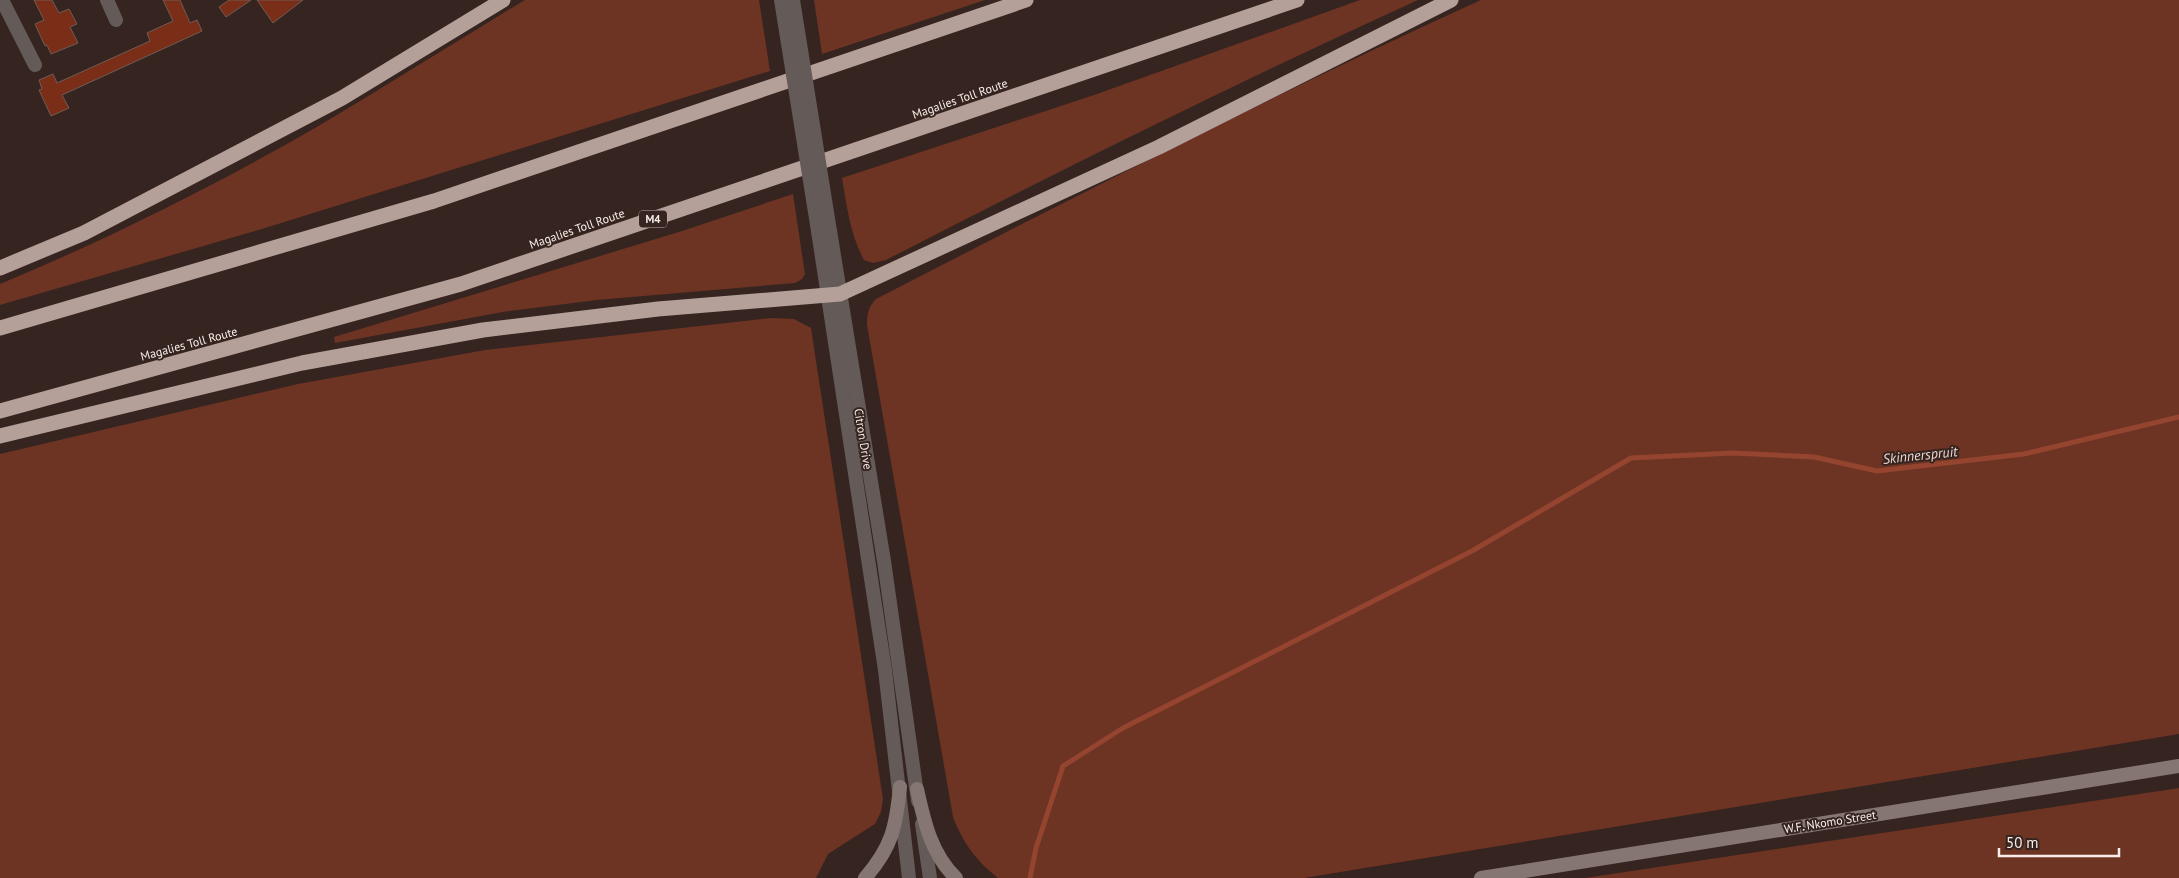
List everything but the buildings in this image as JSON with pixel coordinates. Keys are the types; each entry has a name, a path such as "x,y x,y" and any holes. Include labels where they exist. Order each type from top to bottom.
{"highway":[{"path":"0,268 84,233 342,98 503,0"},
{"path":"0,328 434,201 1026,0"},
{"name":"Magalies Toll Route","path":"0,411 461,284 1297,0"},
{"path":"0,436 302,363 483,330 658,309 834,295 1159,147 1451,0"}],"main road":[{"name":"W.F. Nkomo Street","path":"1481,878 2179,766"},
{"path":"865,878 876,866 892,836 900,787"},
{"path":"917,789 927,828 938,857 956,878"}],"street":[{"path":"2,0 35,65"},
{"path":"107,0 116,20"},
{"name":"Citron Drive","path":"780,0 824,231"},
{"name":"Citron Drive","path":"793,0 885,670 909,878"},
{"name":"Citron Drive","path":"834,295 884,561 930,878"}],"shaded area":[{"path":"525,0 759,0 770,71 262,229 0,305 0,284 120,230 238,171 315,128"},
{"path":"814,0 985,0 822,54"},
{"path":"1360,0 1418,0 1150,127 886,260 873,263 864,260 852,230 842,178 1094,95"},
{"path":"1481,0 2179,0 2179,734 1304,878 998,878 983,865 961,835 953,817 867,325 871,305 876,299 1177,146 1328,71"},
{"path":"793,194 805,274 802,279 795,283 597,300 503,312 335,343 334,337 682,231"},
{"path":"770,318 794,319 811,328 883,799 881,812 875,824 828,854 816,878 0,878 0,454 298,384 485,350"},
{"path":"2179,788 2179,878 1585,878"}],"waterway":[{"name":"Skinnerspruit","path":"1030,878 1036,848 1063,766 1123,728 1472,551 1631,458 1733,453 1814,457 1877,471 2024,454 2179,417"}]}
